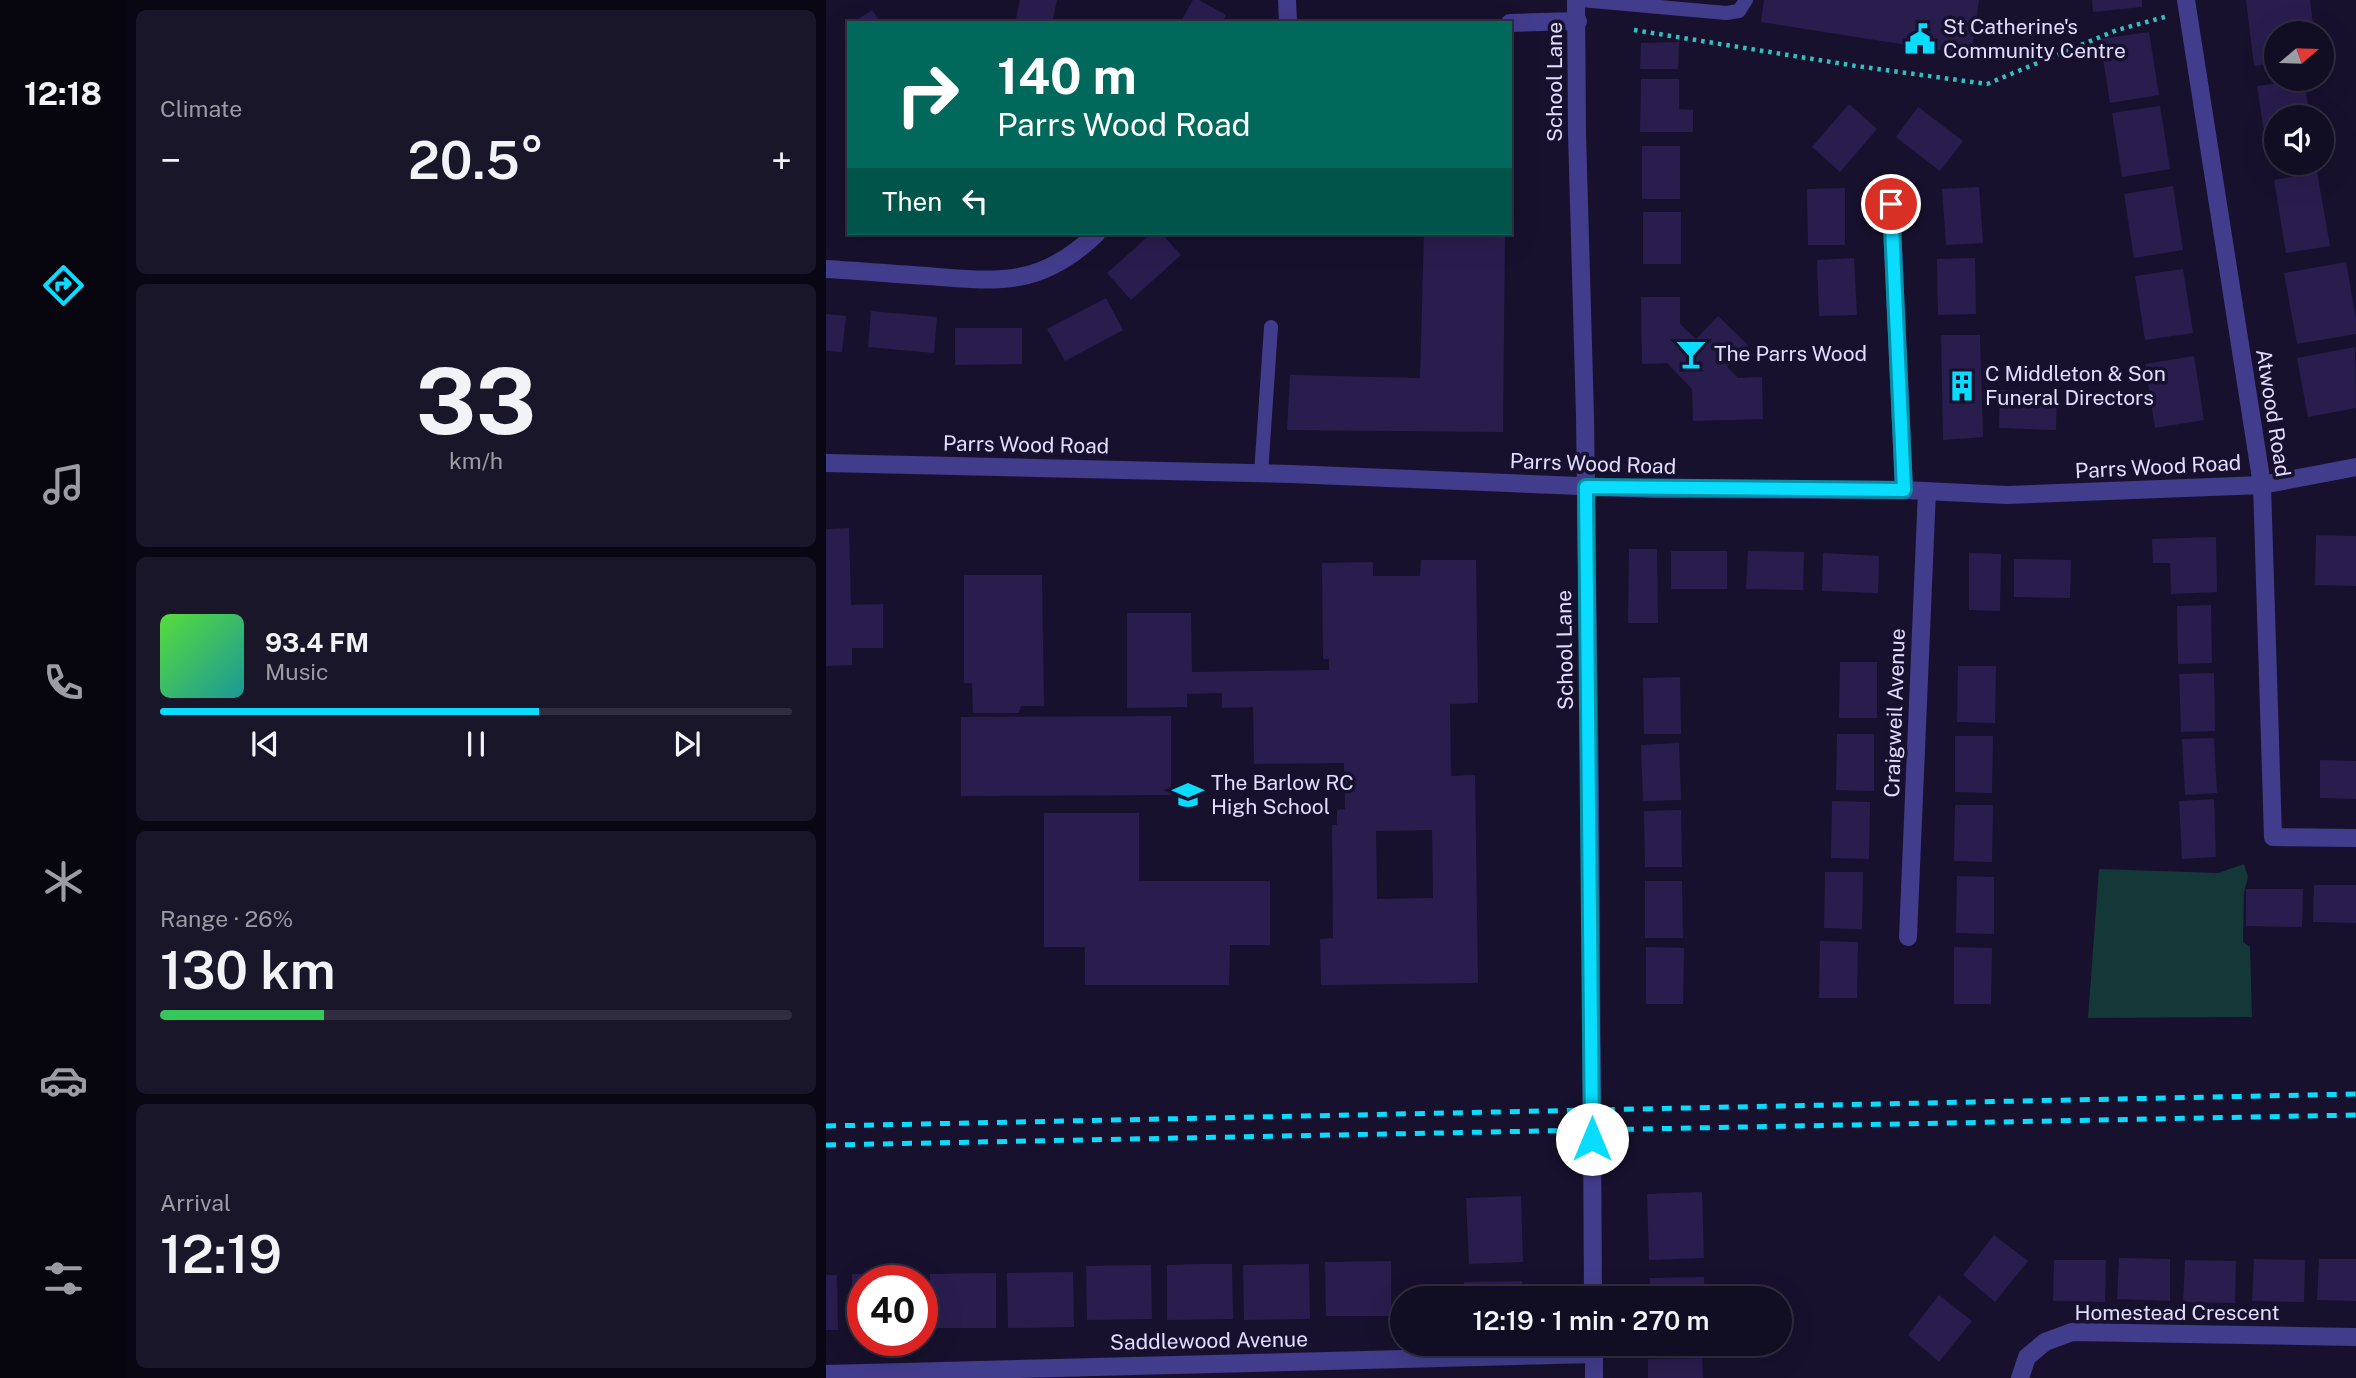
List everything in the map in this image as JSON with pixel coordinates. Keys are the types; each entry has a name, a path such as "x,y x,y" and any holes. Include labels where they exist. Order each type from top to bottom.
{"street":[{"path":"1287,0 1287,21"},
{"name":"School Lane","path":"1578,0 1577,133 1590,793 1593,1286"},
{"name":"Atwood Road","path":"2187,5 2262,485 2273,837 2356,838"},
{"path":"1512,23 1578,21"},
{"path":"1891,204 1904,490"},
{"path":"826,269 1007,281 1056,265 1079,251 1095,235"},
{"name":"Parrs Wood Road","path":"826,463 1261,474 1586,487 1904,490 2019,495 2262,485 2356,467"},
{"name":"Craigweil Avenue","path":"1908,937 1927,491"},
{"name":"Homestead Crescent","path":"2020,1378 2026,1357 2045,1342 2072,1332 2356,1337"},
{"name":"Saddlewood Avenue","path":"826,1374 1390,1356"},
{"path":"1594,1356 1594,1378"}],"lane":[{"path":"1578,0 1726,13 1739,11 1746,0"},
{"path":"1261,474 1271,327"}],"path":[{"path":"1632,30 1987,84 2117,30 2187,5"}],"green space":[{"path":"2244,864 2248,877 2244,892 2243,942 2250,947 2252,1017 2088,1018 2099,869 2218,873"}],"building":[{"path":"1020,0 1057,0 1052,21 1015,21"},
{"path":"1193,0 1199,0 1226,15 1223,21 1181,21"},
{"name":"St Catherine's Community Centre","path":"1764,0 1979,0 1971,55 1761,22"},
{"path":"2092,0 2142,0 2142,7 2093,12"},
{"path":"2246,0 2310,0 2313,21 2264,21 2264,65 2254,66"},
{"path":"872,10 880,21 855,21"},
{"path":"2149,32 2159,95 2110,103 2100,39"},
{"path":"1679,42 1678,69 1640,69 1641,43"},
{"path":"1641,79 1679,79 1679,109 1693,110 1693,132 1640,132"},
{"path":"2264,85 2264,91 2306,91 2308,105 2264,105 2264,132 2257,86"},
{"path":"1849,104 1877,129 1840,172 1812,147"},
{"path":"2160,106 2170,169 2122,177 2112,113"},
{"path":"1918,107 1963,141 1940,171 1896,137"},
{"path":"1642,146 1680,146 1680,199 1642,199"},
{"path":"2318,175 2330,246 2286,253 2274,180"},
{"path":"2173,186 2183,250 2134,258 2124,194"},
{"path":"1979,187 1983,243 1946,245 1942,189"},
{"path":"1845,188 1845,245 1808,245 1807,189"},
{"path":"1643,212 1681,212 1681,264 1643,264"},
{"path":"1150,235 1163,235 1181,255 1131,300 1107,273"},
{"path":"1424,235 1505,235 1503,432 1287,430 1290,375 1420,378"},
{"path":"1854,258 1857,315 1819,316 1817,260"},
{"path":"1975,258 1976,314 1938,315 1937,259"},
{"path":"2346,262 2356,334 2297,344 2284,273"},
{"path":"2183,269 2193,333 2145,340 2135,276"},
{"name":"The Parrs Wood","path":"1641,297 1680,297 1680,324 1696,339 1718,316 1748,345 1727,367 1738,378 1762,377 1763,419 1693,421 1692,389 1667,363 1642,364"},
{"path":"1106,298 1123,330 1065,361 1047,329"},
{"path":"871,311 937,317 934,353 868,347"},
{"path":"826,314 846,316 842,352 826,351"},
{"path":"955,328 1022,328 1022,364 955,365"},
{"name":"C Middleton & Son Funeral Directors","path":"1941,335 1980,335 1983,437 1943,440"},
{"path":"2355,347 2356,408 2308,417 2297,358"},
{"path":"2194,356 2204,420 2155,428 2145,364"},
{"path":"2000,390 2057,392 2056,430 1999,428"},
{"path":"849,528 851,605 883,604 883,648 852,648 852,665 826,666 826,529"},
{"path":"2316,535 2356,536 2356,586 2315,585"},
{"path":"2216,537 2217,592 2171,594 2170,563 2153,563 2152,539"},
{"path":"1629,549 1657,549 1658,623 1628,623"},
{"path":"1671,551 1727,551 1727,589 1671,589"},
{"path":"1748,551 1804,552 1803,590 1746,589"},
{"path":"1823,553 1879,556 1878,593 1822,591"},
{"path":"1969,553 2001,554 2000,611 1969,610"},
{"path":"2014,559 2071,560 2070,598 2014,597"},
{"path":"1421,560 1476,560 1478,703 1450,704 1451,776 1475,775 1478,983 1321,985 1320,939 1333,938 1332,825 1337,825 1337,810 1345,809 1344,763 1254,764 1253,707 1222,708 1222,693 1187,694 1187,707 1127,708 1127,613 1191,613 1192,672 1329,670 1329,659 1323,659 1322,563 1373,562 1373,576 1420,576","holes":["1432,830 1433,898 1377,899 1376,831"]},
{"path":"964,575 1042,575 1044,706 1021,706 1019,713 973,713 972,683 964,683"},
{"path":"2211,605 2212,663 2178,664 2177,606"},
{"path":"1840,662 1877,662 1877,718 1839,718"},
{"path":"1958,666 1996,666 1995,723 1957,722"},
{"path":"2214,673 2215,731 2181,732 2179,674"},
{"path":"1680,677 1681,734 1644,734 1643,678"},
{"path":"1171,716 1171,795 961,796 961,717"},
{"path":"1837,734 1874,734 1874,791 1836,790"},
{"path":"1955,736 1993,736 1992,793 1955,792"},
{"path":"2214,738 2217,793 2185,795 2182,739"},
{"path":"1679,743 1681,800 1643,801 1641,745"},
{"path":"2320,760 2356,761 2356,799 2320,798"},
{"path":"2214,799 2216,857 2182,859 2179,801"},
{"path":"1832,801 1870,802 1869,859 1831,858"},
{"path":"1955,805 1993,805 1992,862 1954,861"},
{"path":"1681,810 1682,867 1645,867 1644,811"},
{"path":"1044,813 1139,813 1139,881 1270,881 1270,945 1230,945 1229,985 1085,985 1085,947 1044,947"},
{"path":"1825,872 1863,872 1862,929 1824,928"},
{"path":"1957,876 1994,877 1994,934 1956,933"},
{"path":"1645,881 1682,881 1683,938 1645,938"},
{"path":"2314,885 2356,885 2356,923 2313,922"},
{"path":"2246,889 2303,889 2302,927 2246,926"},
{"path":"1820,941 1858,942 1857,998 1819,998"},
{"path":"1646,947 1684,948 1683,1004 1646,1004"},
{"path":"1954,947 1992,948 1991,1004 1954,1004"},
{"path":"1702,1192 1704,1258 1649,1260 1647,1194"},
{"path":"1521,1196 1523,1262 1469,1264 1466,1198"},
{"path":"1994,1235 2028,1261 1995,1302 1963,1275"},
{"path":"2119,1258 2170,1259 2170,1301 2117,1299"},
{"path":"2254,1259 2305,1260 2304,1302 2252,1301"},
{"path":"2319,1259 2356,1259 2356,1301 2317,1300"},
{"path":"2054,1260 2106,1260 2105,1302 2053,1301"},
{"path":"2185,1260 2236,1261 2235,1303 2183,1302"},
{"path":"1391,1261 1390,1316 1326,1316 1325,1262"},
{"path":"1232,1264 1233,1319 1167,1320 1167,1265"},
{"path":"1309,1264 1310,1319 1244,1320 1243,1265"},
{"path":"1151,1265 1152,1319 1087,1320 1086,1266"},
{"path":"1073,1272 1074,1327 1008,1328 1007,1273"},
{"path":"996,1273 996,1328 938,1328 938,1274"},
{"path":"826,1275 837,1275 838,1330 826,1330"},
{"path":"1704,1277 1704,1286 1650,1286 1650,1278"},
{"path":"1522,1281 1522,1286 1464,1286 1464,1282"},
{"path":"1939,1295 1972,1321 1939,1362 1908,1335"},
{"path":"1702,1358 1703,1378 1648,1378 1648,1359"}],"railway":[{"path":"826,1126 2356,1094"},
{"path":"826,1145 2356,1115"}],"place":[{"name":"St Catherine's Community Centre","path":"1920,39"},
{"name":"The Parrs Wood","path":"1691,354"},
{"name":"C Middleton & Son Funeral Directors","path":"1962,386"},
{"name":"The Barlow RC High School","path":"1188,795"}],"route":[{"path":"1592,1139 1586,487 1904,490 1891,204"}]}
